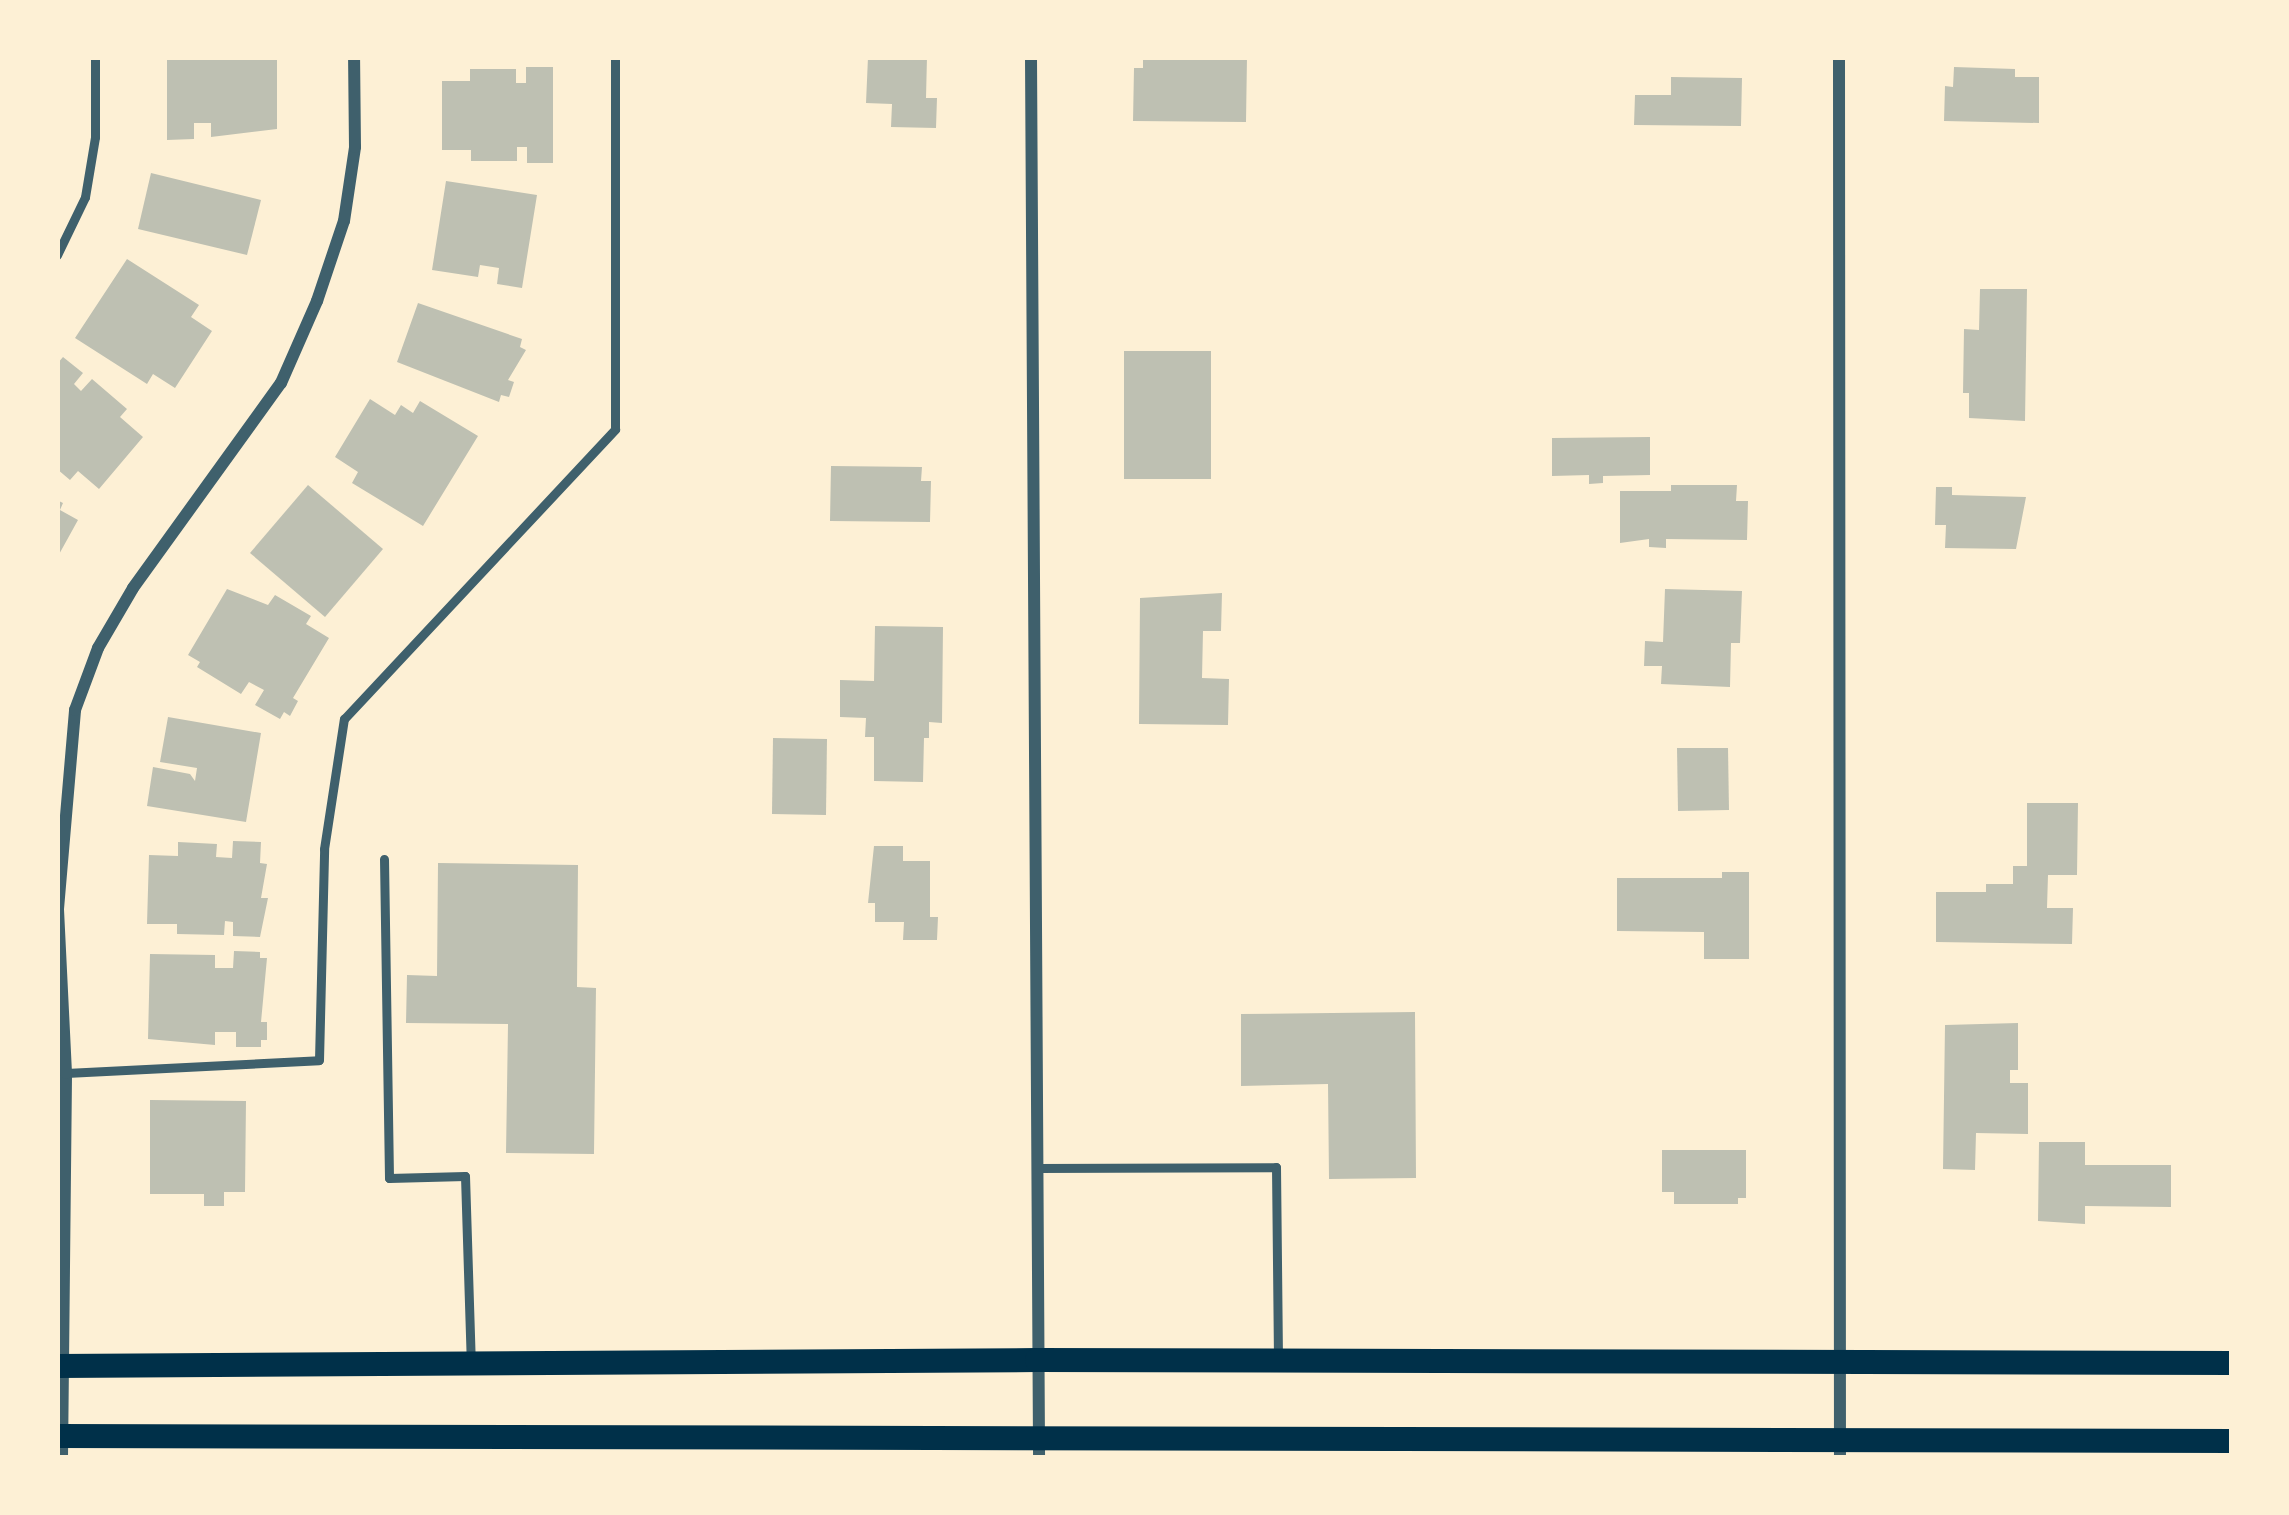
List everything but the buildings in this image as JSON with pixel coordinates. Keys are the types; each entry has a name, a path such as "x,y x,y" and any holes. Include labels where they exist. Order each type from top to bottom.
{"main road":[{"path":"61,1366 1037,1360 2232,1363"},
{"path":"60,1443 1841,1449 2232,1441"}],"street":[{"path":"60,1443 66,1073 57,909 75,710 110,628 179,521 281,383 317,301 344,221 355,147 354,57"},
{"path":"1031,57 1038,1448"},
{"path":"1839,57 1841,1449"}],"lane":[{"path":"57,255 86,197 95,137 95,57"},
{"path":"66,1073 319,1060 324,849 344,719 615,429 615,57"},
{"path":"384,859 389,1178 465,1176 471,1363"},
{"path":"1034,1168 1276,1167 1279,1360"}]}
